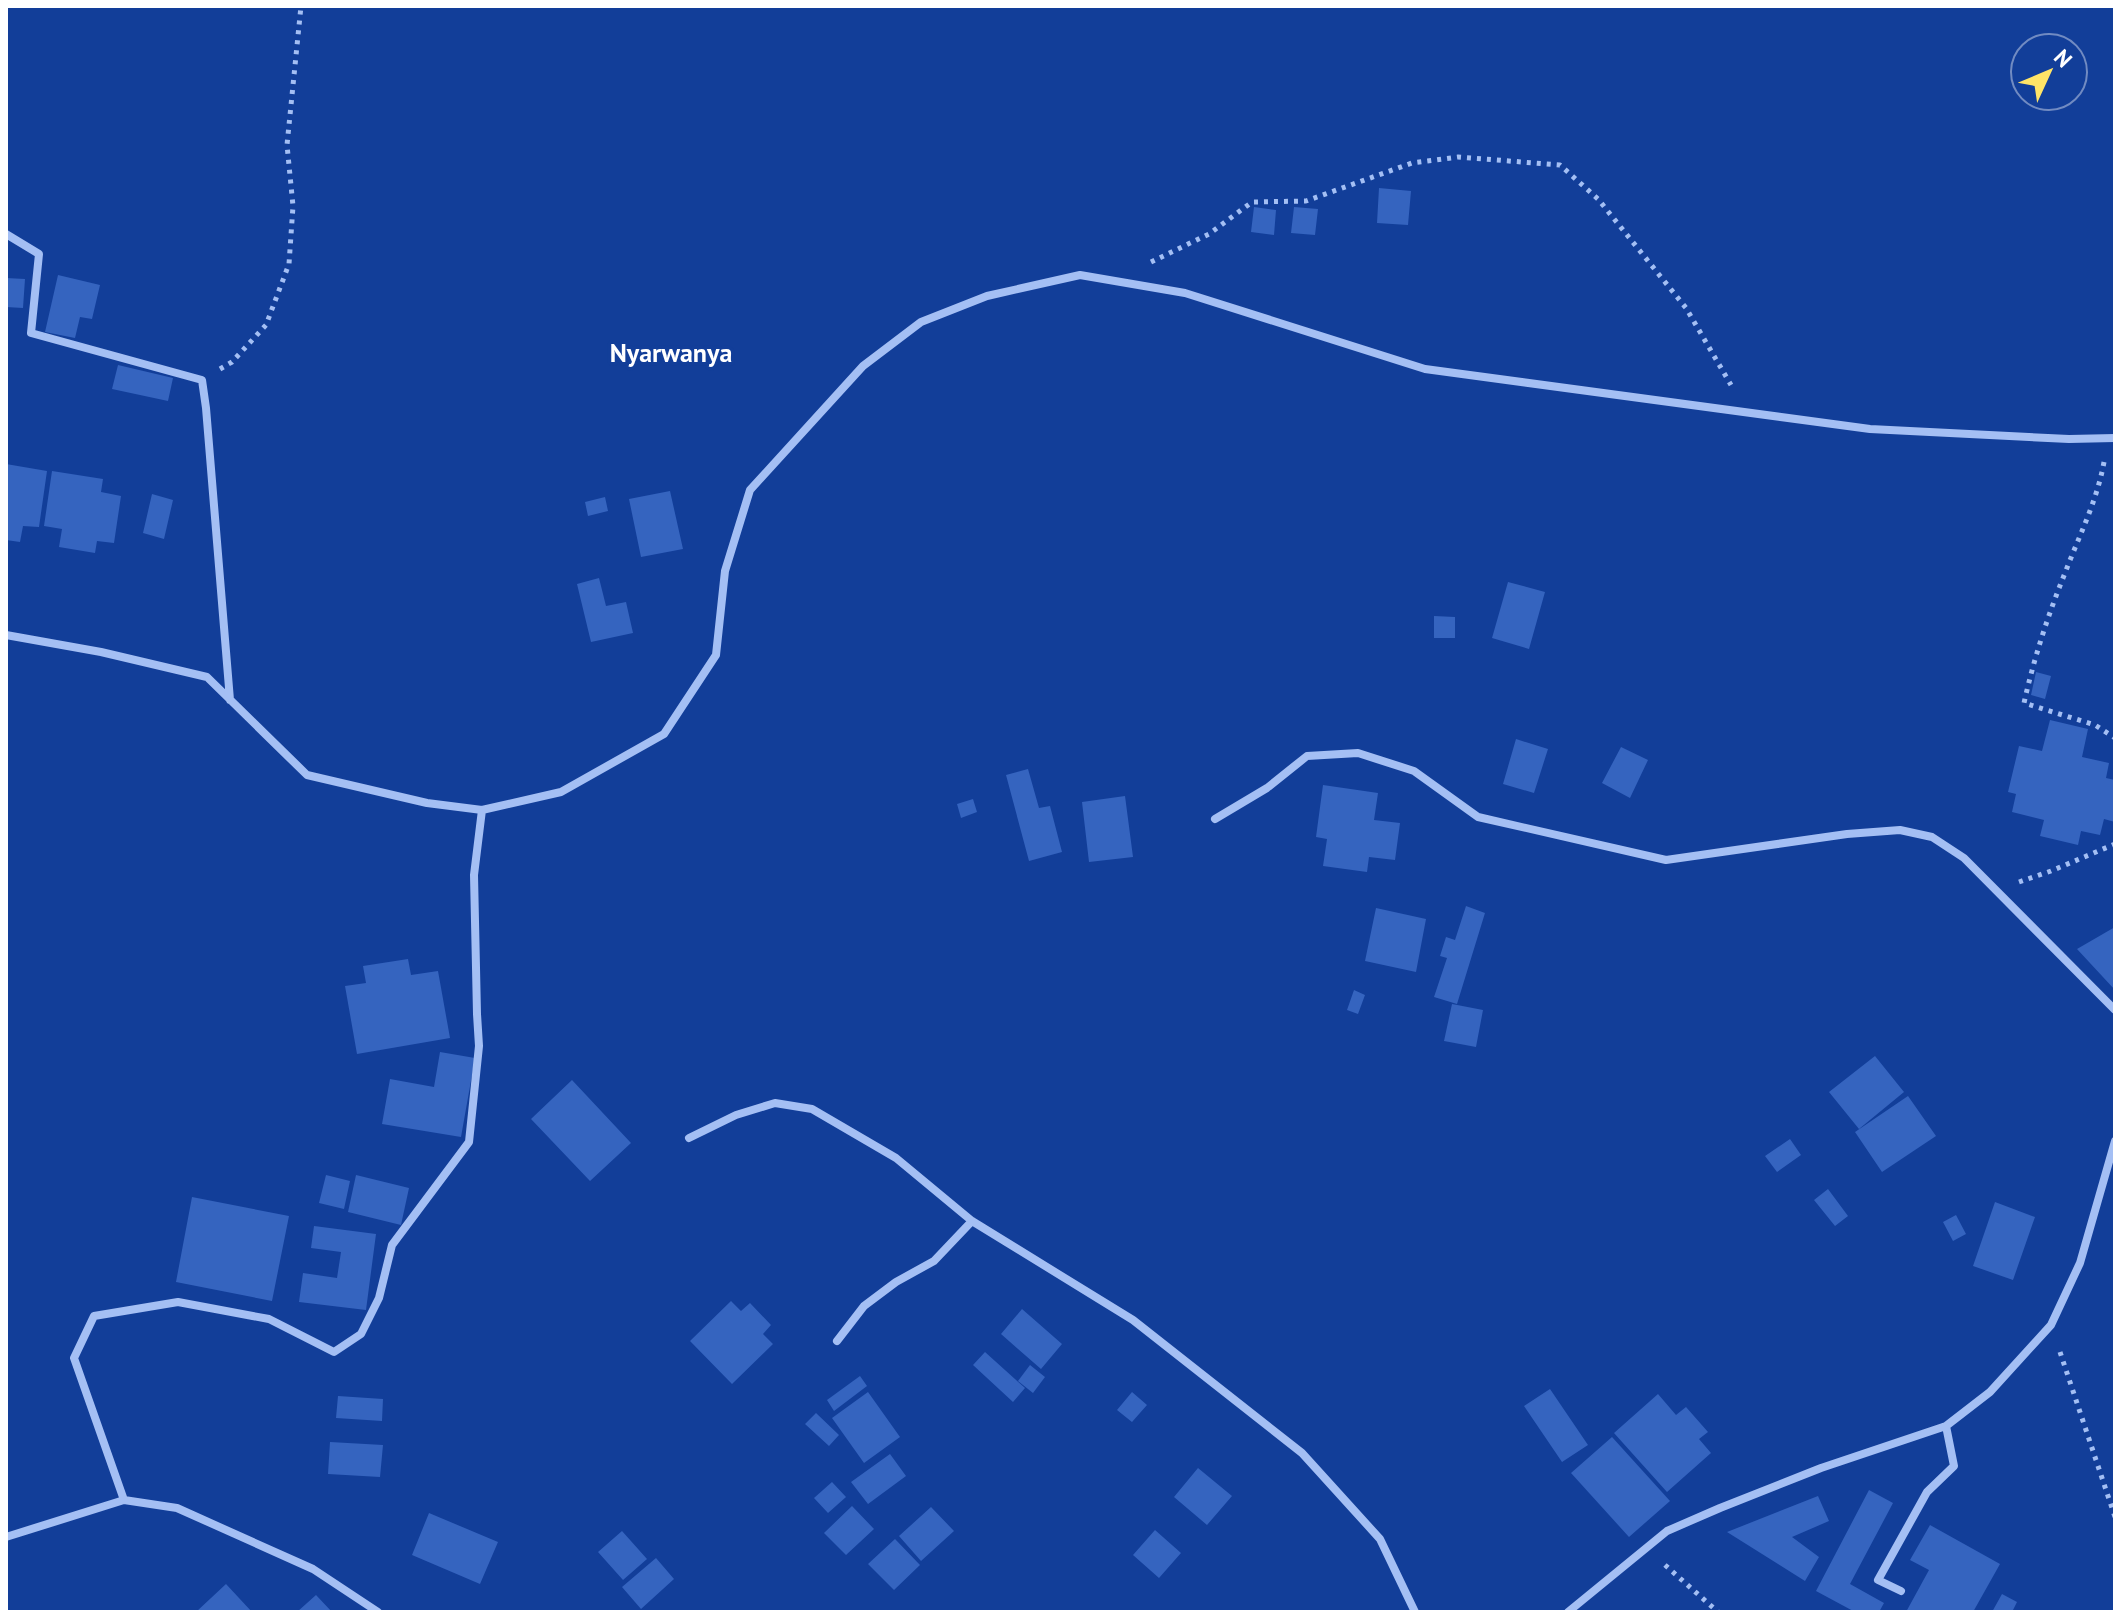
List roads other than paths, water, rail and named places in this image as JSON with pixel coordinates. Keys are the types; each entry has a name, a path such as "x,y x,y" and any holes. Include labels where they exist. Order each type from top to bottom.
{"street":[{"path":"6,234 39,254 31,333 202,380 230,701"},
{"path":"6,635 101,652 207,677 307,775 427,803 482,810 561,792 664,734 716,655 725,571 750,490 863,366 921,322 987,296 1080,275 1185,293 1425,369 1870,429 2069,439 2112,438"},
{"path":"1215,819 1267,788 1307,756 1358,753 1414,771 1478,817 1666,860 1847,834 1900,830 1932,837 1964,858 2115,1010"},
{"path":"124,1500 74,1358 94,1316 178,1302 269,1319 334,1352 361,1334 379,1298 392,1245 469,1142 479,1046 474,875 482,810"},
{"path":"689,1138 736,1115 775,1103 812,1109 896,1158 972,1221 1133,1320 1302,1453 1380,1539 1415,1612"},
{"path":"1568,1612 1667,1531 1821,1468 1946,1426 1990,1392 2051,1325 2080,1263 2115,1141"},
{"path":"837,1341 864,1306 896,1282 934,1261 972,1221"},
{"path":"1901,1591 1878,1580 1927,1492 1954,1466 1946,1426"},
{"path":"6,1537 124,1500 177,1508 313,1569 378,1612"}],"district":[{"name":"Nyarwanya","path":"671,353"}]}
